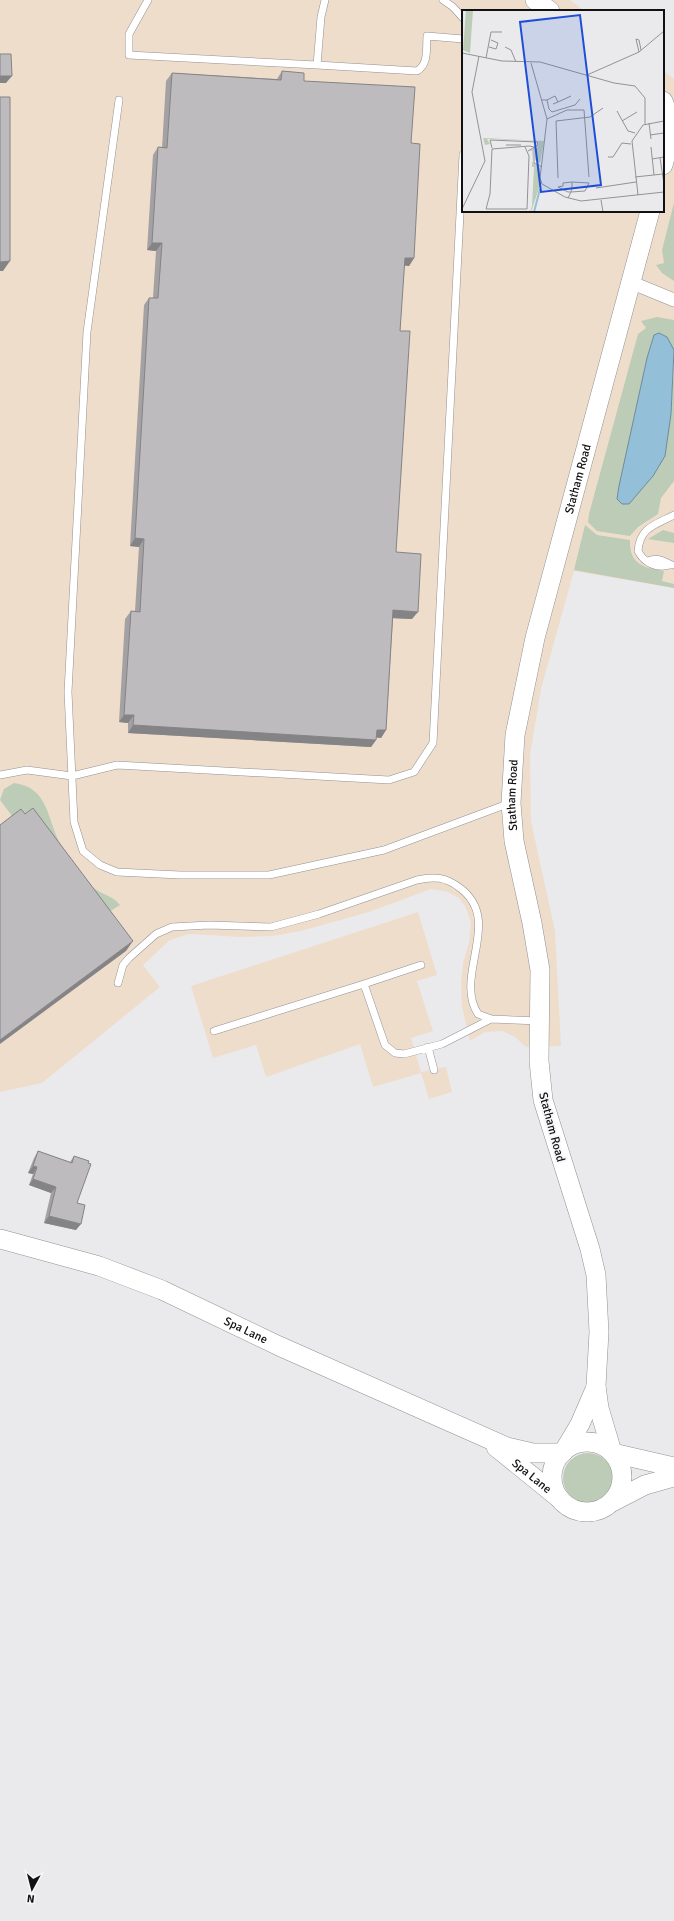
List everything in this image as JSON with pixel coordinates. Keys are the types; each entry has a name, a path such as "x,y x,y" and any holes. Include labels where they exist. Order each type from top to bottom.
{"street":[{"path":"535,0 549,10"},
{"path":"664,104 669,116 669,135 664,160"},
{"name":"Statham Road","path":"612,1452 599,1408 596,1386 600,1332 596,1275 590,1248 543,1100 539,1061 540,970 514,841 511,803 515,735 535,638 650,212"},
{"path":"630,282 674,300"},
{"name":"Spa Lane","path":"2,1245 99,1266 162,1290 279,1346 485,1438 518,1450 533,1453 563,1452"},
{"name":"Statham Road","path":"563,1452 580,1424 596,1386"},
{"name":"Spa Lane","path":"485,1438 560,1499"},
{"path":"674,1468 612,1452 593,1442 573,1445 563,1452 556,1461 552,1481 555,1491 560,1499 569,1507 580,1512 592,1512 603,1509 612,1502 645,1485 674,1477"},
{"path":"612,1452 619,1462 622,1472 622,1483 619,1493 612,1502"}],"lane":[{"path":"148,0 130,34 129,55 417,71 422,68 425,62 427,36 462,39"},
{"path":"317,65 321,17 325,0"},
{"path":"443,0 453,7 462,17"},
{"path":"119,100 87,332 68,692 74,822 83,850 100,864 117,872 180,875 269,875 384,850 511,803"},
{"path":"0,775 27,770 72,776 117,765 389,780 414,772 433,744 462,175"},
{"path":"672,565 661,567 654,566 640,555 638,551 638,539 647,529 674,516"},
{"path":"118,983 123,965 129,958 156,934 172,927 202,925 271,927 319,914 417,880 429,877 441,877 464,891 478,914 479,935 471,981 472,1002 478,1014 492,1019 539,1021"},
{"path":"214,1031 421,966"},
{"path":"364,984 385,1045 395,1053 404,1054 442,1044 492,1019"},
{"path":"428,1048 434,1070"}],"shaded area":[{"path":"0,0 570,0 584,10 462,10 462,212 664,212 664,71 674,79 674,588 574,571 541,689 530,755 531,821 555,931 561,1046 526,1047 515,1037 502,1031 485,1032 470,1041 462,1007 461,985 463,963 469,943 471,922 465,906 459,898 448,892 431,889 369,912 301,931 273,936 241,937 189,934 170,940 143,965 160,987 42,1083 0,1092"},
{"path":"418,912 437,975 417,981 433,1031 411,1038 421,1072 446,1067 452,1092 429,1099 421,1073 373,1087 360,1044 266,1077 256,1045 213,1058 191,986"}],"green space":[{"path":"674,203 674,281 662,273 656,265 664,263 662,250"},
{"path":"657,317 674,320 674,350 667,337 654,335 647,358 617,499 665,456 671,414 674,365 674,481 661,498 658,514 638,527 630,536 597,531 588,522 589,514 638,334 646,328 641,321"},
{"path":"585,525 597,535 630,540 630,548 635,560 644,566 664,571 662,581 674,584 674,588 574,570"},
{"path":"663,530 674,533 674,543 648,539"},
{"path":"14,783 26,786 41,798 56,835 74,865 90,885 114,899 120,905 101,917 18,824 0,800 4,789"},
{"path":"588,1453 597,1455 608,1464 613,1478 611,1487 602,1498 588,1503 579,1501 568,1492 563,1478 565,1469 574,1458"}],"water":[{"path":"659,333 667,337 674,350 671,414 665,456 653,476 629,504 622,504 617,499 619,486 647,358 654,335"}],"building":[{"path":"0,54 11,54 12,76 0,76"},
{"path":"282,71 304,73 304,81 415,87 411,143 420,144 414,258 405,258 400,331 410,331 396,552 421,554 418,612 393,610 386,730 377,730 376,740 133,725 134,715 124,715 131,611 140,612 144,539 135,538 149,298 158,298 162,243 152,243 158,147 167,148 172,73 281,80"},
{"path":"0,97 10,97 10,261 0,262"},
{"path":"33,808 133,941 0,1040 0,825 21,809 25,814"},
{"path":"38,1151 72,1163 74,1156 89,1161 88,1163 91,1164 77,1203 85,1205 81,1224 49,1216 56,1187 33,1179 37,1167 33,1166"}]}
